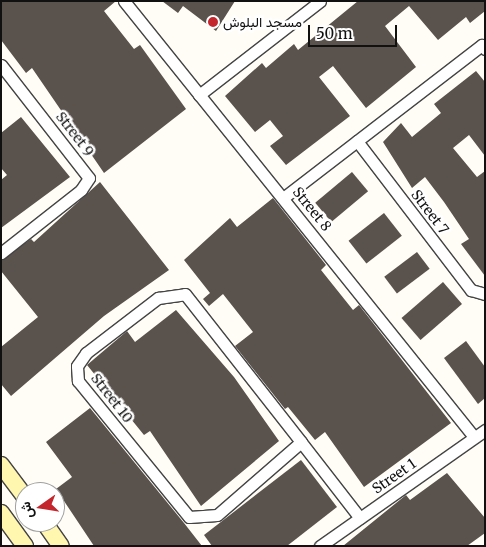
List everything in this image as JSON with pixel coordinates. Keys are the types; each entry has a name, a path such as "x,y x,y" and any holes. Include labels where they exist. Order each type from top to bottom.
{"main road":[{"path":"1,465 15,484"},
{"path":"1,514 25,546"},
{"path":"51,532 61,546"}],"street":[{"name":"Street 8","path":"124,1 474,437"},
{"path":"199,94 320,1"},
{"path":"283,198 482,45 485,48"},
{"name":"Street 9","path":"1,65 89,178 81,190 1,254"},
{"name":"Street 7","path":"357,141 471,290 485,294"},
{"name":"Street 10","path":"301,442 217,515 189,517 78,381 77,366 86,353 158,298 184,294 301,442 360,518"},
{"name":"Street 1","path":"320,546 485,430"}],"building":[{"path":"1,1 116,1 104,11 134,49 140,45 186,109 104,173 32,68 26,73 1,40"},
{"name":"مسجد البلوش","path":"162,1 235,1 216,31 183,6 178,13"},
{"path":"358,1 485,1 485,11 470,23 466,17 438,40 409,6 385,26 416,67 366,108 333,66 319,77 350,116 286,165 270,146 283,136 270,120 255,132 225,96 262,63 266,68 294,44 298,50"},
{"path":"476,71 485,82 485,156 469,135 453,148 477,177 485,171 485,276 461,244 469,239 425,177 412,188 383,142 401,123 412,137 441,113 434,104"},
{"path":"21,117 70,177 1,228 1,180 7,175 1,168 1,133"},
{"path":"352,172 368,191 331,222 315,203"},
{"path":"100,182 169,270 104,316 11,396 1,384 1,347 38,317 1,271 1,260 31,239 34,242"},
{"path":"273,198 326,265 321,270 353,310 359,305 451,423 364,487 325,432 315,440 288,407 285,409 235,346 253,332 223,294 209,306 203,299 210,293 184,260 230,218 237,227"},
{"path":"384,213 402,236 366,264 349,241"},
{"path":"417,252 430,269 397,293 384,277"},
{"path":"443,282 462,304 421,340 401,318"},
{"path":"176,310 234,377 279,441 201,506 150,431 144,435 87,365 127,331 135,342"},
{"path":"466,341 485,367 485,398 478,404 444,358"},
{"path":"90,408 202,546 94,546 65,502 65,482 72,477 46,442"},
{"path":"301,460 337,507 287,546 212,546 204,535"},
{"path":"447,473 485,518 485,533 467,546 343,546 406,495 410,500"}],"place":[{"name":"مسجد البلوش","path":"213,22"}]}
